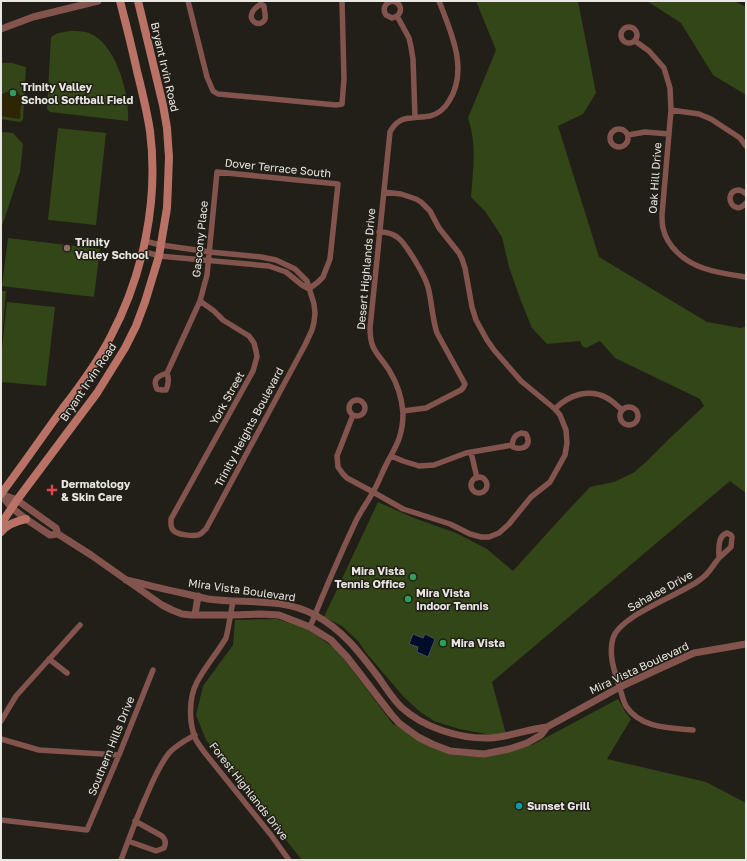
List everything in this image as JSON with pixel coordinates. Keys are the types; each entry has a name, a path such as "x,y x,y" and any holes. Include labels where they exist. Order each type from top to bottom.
{"main road":[{"name":"Bryant Irvin Road","path":"1,494 100,356 119,320 131,291 139,265 149,212 152,181 152,155 150,130 145,103 120,1"},
{"name":"Bryant Irvin Road","path":"1,524 97,393 125,348 136,326 160,256 168,184 167,128 138,1"},
{"path":"1,532 4,528 26,519"}],"street":[{"path":"1,29 33,18 98,1"},
{"path":"188,1 207,77 213,91 218,94 336,105 342,104 344,79 342,1"},
{"path":"393,1 398,4 401,9 401,12 395,18 386,15 384,10 386,4 393,1"},
{"name":"Desert Highlands Drive","path":"310,627 353,527 392,456 402,432 403,411 396,382 373,348 370,328 390,132 394,125 399,121 432,116 441,110 448,104 456,86 458,72 457,57 453,40 439,1"},
{"path":"397,16 409,38 411,47 413,59 415,118"},
{"name":"Oak Hill Drive","path":"635,41 650,51 664,68 670,88 671,110 662,215 663,228 669,242 689,261 703,268 746,277"},
{"path":"671,110 699,114 711,119 740,138 746,146"},
{"path":"628,135 645,132 669,134"},
{"name":"Dover Terrace South","path":"217,172 338,184 330,259 323,277 309,289"},
{"name":"Gascony Place","path":"167,373 200,301 208,274 217,172"},
{"path":"746,185 744,193 739,190 730,196 730,202 736,207 742,207 746,203"},
{"path":"353,415 337,456 338,466 347,478 403,510 450,524 470,534 482,537 489,537 499,533 509,524 530,497 550,482 565,455 567,444 566,430 560,415 555,409 521,381 487,340 476,320 462,259 439,228 430,211 416,199 400,194 384,192"},
{"path":"379,232 394,234 402,240 418,265 428,288 434,325 437,333 464,384 461,390 432,406 403,411"},
{"name":"Trinity Heights Boulevard","path":"144,241 161,245 276,260 294,269 307,281 314,304 315,314 312,330 206,529 197,535 190,536 178,533 172,528 171,519"},
{"path":"142,251 160,256 269,266 286,272 309,289"},
{"name":"York Street","path":"171,519 253,371 257,357 254,343 249,336 223,320 214,311 200,301"},
{"path":"555,409 570,398 584,394 596,394 608,399 622,410"},
{"path":"392,456 403,462 426,466 434,465 471,452 512,445"},
{"path":"471,452 477,478"},
{"name":"Mira Vista Boulevard","path":"1,494 18,500 56,528 58,534 167,608 182,614 195,615 279,615 310,627 331,640 347,657 399,723 418,737 432,744 450,751 484,754 509,749 527,743 541,735 547,727"},
{"name":"Mira Vista Boulevard","path":"1,494 12,508 26,519 50,535 58,534"},
{"name":"Sahalee Drive","path":"693,730 665,728 643,721 634,715 623,700 612,663 611,651 614,637 617,630 622,625 632,617 674,596 701,580 710,571 718,558"},
{"name":"Mira Vista Boulevard","path":"126,580 208,599 259,601 278,604 300,609 315,615 333,626 353,645 392,697 401,706 412,715 423,721 458,736 491,738 510,736 537,728 547,727 620,688 694,653 746,644"},
{"path":"195,615 198,596"},
{"name":"Forest Highlands Drive","path":"233,601 226,638 196,684 191,700 191,723 197,741 205,753 290,860"},
{"path":"1,721 16,696 80,625"},
{"path":"49,660 67,673"},
{"name":"Southern Hills Drive","path":"1,820 87,830 119,755 152,670"},
{"path":"121,860 135,821 160,766 170,752 181,743 195,735"},
{"path":"1,739 39,750 119,755"},
{"path":"128,841 156,851 164,848 166,843 162,836 135,821"}],"green space":[{"path":"476,1 578,1 596,93 583,114 558,126 599,257 707,322 741,328 746,326 746,493 730,481 492,682 506,734 492,735 459,729 434,721 419,711 403,696 367,654 358,641 342,626 324,617 378,502 414,518 456,533 487,549 513,571 590,487 614,482 633,473 704,406 700,399 615,358 600,341 586,348 582,346 580,341 547,344 532,328 509,267 502,237 485,211 471,197 473,137 468,118 496,50"},
{"path":"647,1 734,1 746,7 746,95 713,75 681,23"},
{"path":"82,31 89,33 99,39 107,47 114,58 124,84 127,98 128,121 50,112 47,109 51,37 58,33"},
{"name":"Trinity Valley School Softball Field","path":"1,63 12,63 26,67 23,120 20,122 1,119"},
{"path":"58,128 106,133 96,225 48,220"},
{"path":"1,132 13,133 23,144 20,172 1,229"},
{"path":"8,238 100,249 94,297 2,286"},
{"path":"1,291 6,291 1,350"},
{"path":"7,302 55,307 46,386 1,382 1,357"},
{"path":"277,619 308,629 337,650 393,724 437,748 456,755 482,756 532,745 618,699 631,719 607,759 706,782 746,803 746,860 302,860 206,740 196,715 203,686 233,645 235,620"}],"sand":[{"path":"6,92 15,92 22,96 21,116 19,119 1,116 1,95"}],"water":[{"path":"413,634 423,638 425,634 435,639 428,657 417,652 418,647 409,644"}],"place":[{"name":"Trinity Valley School Softball Field","path":"13,93"},
{"name":"Trinity Valley School","path":"67,248"},
{"name":"Dermatology & Skin Care","path":"52,490"},
{"name":"Mira Vista Tennis Office","path":"413,577"},
{"name":"Mira Vista Indoor Tennis","path":"408,599"},
{"name":"Mira Vista","path":"443,643"},
{"name":"Sunset Grill","path":"519,806"}]}
